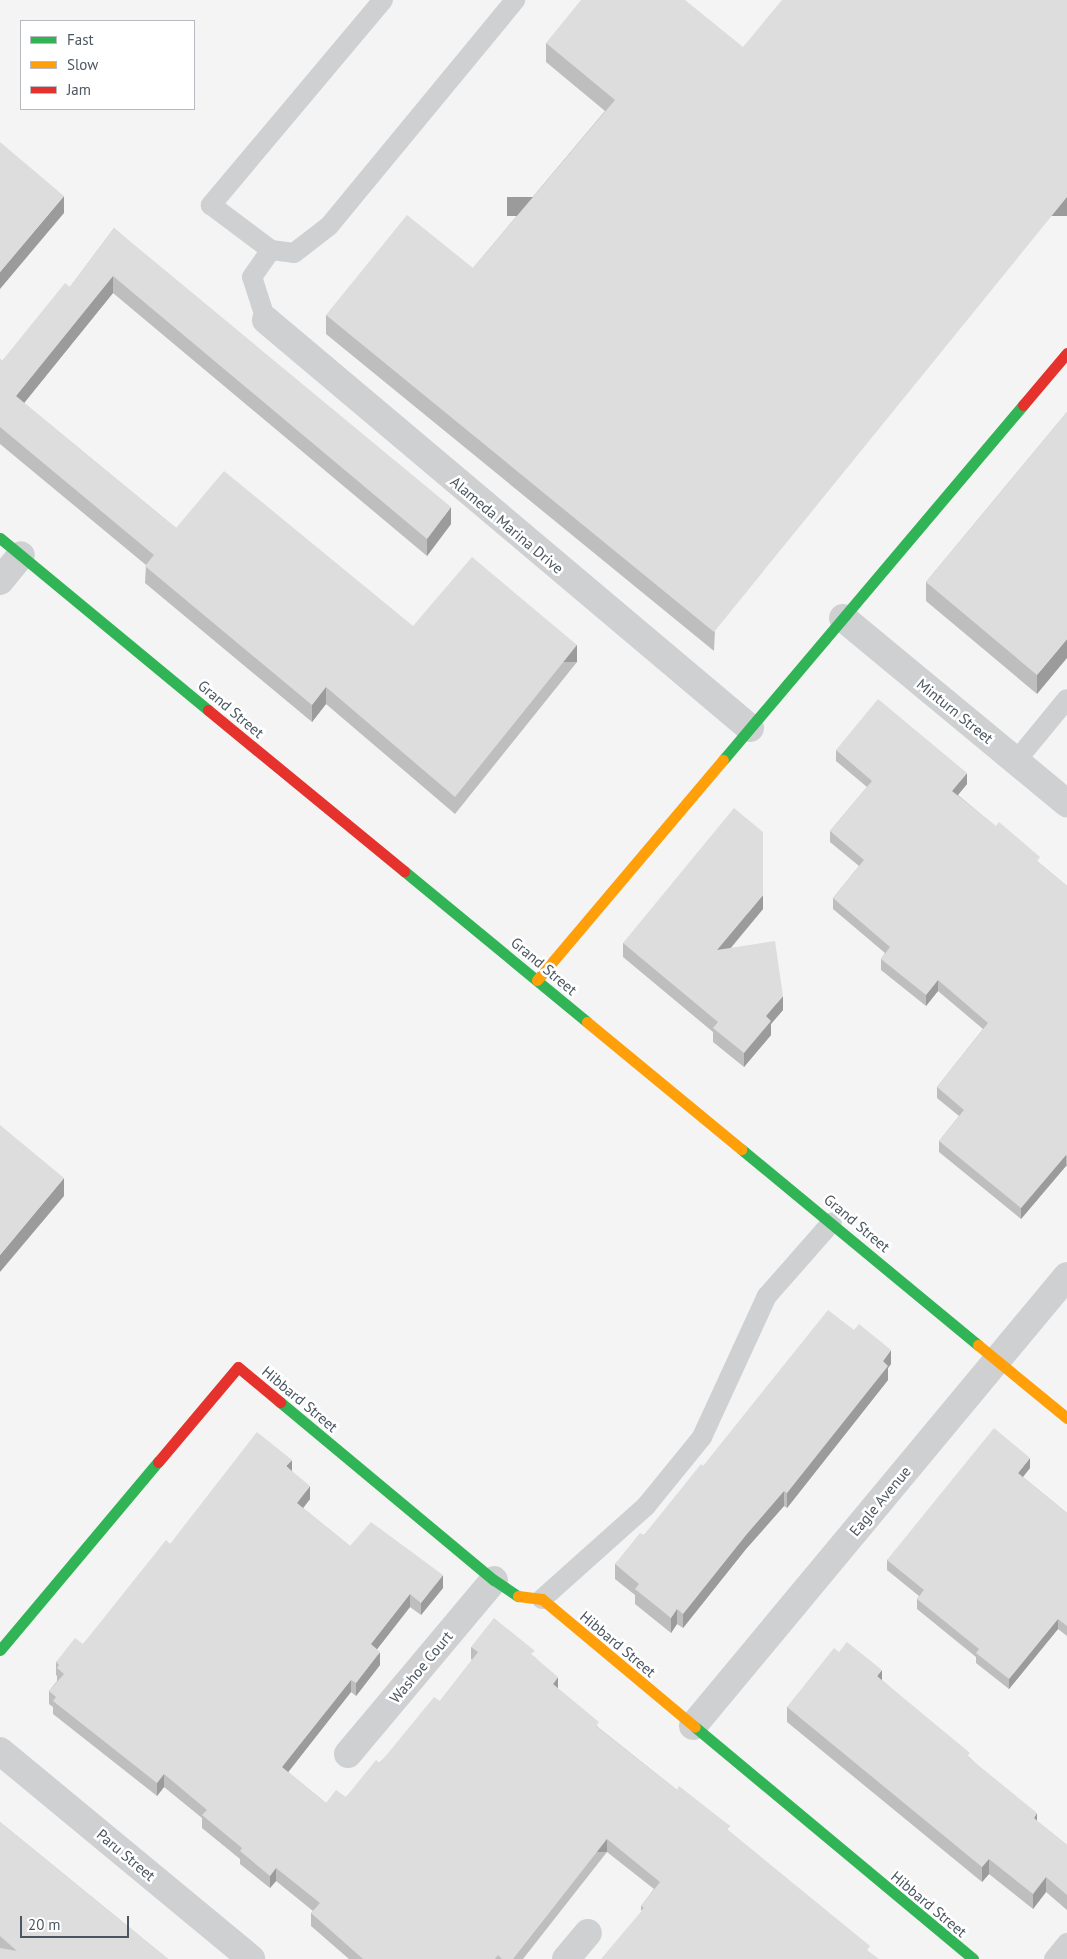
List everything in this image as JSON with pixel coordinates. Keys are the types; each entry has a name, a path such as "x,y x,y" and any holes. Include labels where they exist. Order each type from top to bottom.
{"street":[{"name":"Alameda Marina Drive","path":"266,320 750,728"},
{"path":"537,980 1067,353"},
{"name":"Grand Street","path":"0,538 832,1222 1067,1418"},
{"path":"0,580 21,555"},
{"name":"Minturn Street","path":"843,618 1067,803"},
{"name":"Eagle Avenue","path":"693,1726 1067,1276"},
{"name":"Hibbard Street","path":"0,1650 238,1367 494,1580 514,1595 542,1599 972,1959"},
{"name":"Washoe Court","path":"348,1754 494,1580"},
{"name":"Paru Street","path":"0,1751 251,1959"},
{"path":"566,1959 588,1933"}],"lane":[{"path":"384,0 211,205 271,250 294,253 329,226 515,0"},
{"path":"266,320 252,277 271,250"},
{"path":"1016,760 1067,699"},
{"path":"542,1599 646,1506 702,1437 767,1296 832,1222"},
{"path":"1054,1959 1067,1943"}],"building":[{"path":"581,0 685,0 743,47 782,0 1067,0 1067,197 714,632 326,315 407,215 473,268 615,100 546,43"},
{"path":"0,142 64,196 0,272"},
{"path":"114,228 451,507 427,539 113,276 16,396 176,528 224,471 413,626 472,557 577,645 455,797 326,687 312,705 145,566 154,555 0,427 0,359 2,361 65,283 70,287"},
{"path":"1067,412 1067,639 1037,675 926,582"},
{"path":"878,699 967,773 952,791 996,826 999,822 1040,857 1037,861 1067,886 1067,1156 1021,1208 939,1141 964,1110 937,1087 988,1023 938,980 926,995 881,959 890,947 833,898 864,860 830,831 872,781 836,750"},
{"path":"734,808 763,832 763,895 717,950 775,941 783,996 766,1016 771,1021 744,1053 713,1028 718,1022 623,943"},
{"path":"0,1125 64,1178 0,1255"},
{"path":"828,1310 854,1330 859,1324 891,1350 883,1361 888,1366 787,1493 784,1491 746,1535 683,1614 677,1609 671,1618 635,1589 639,1584 615,1564 640,1533 644,1535 701,1464 703,1466"},
{"path":"994,1428 1030,1458 1018,1473 1067,1513 1067,1626 1058,1619 1009,1679 976,1653 979,1649 917,1599 924,1590 887,1560"},
{"path":"257,1432 292,1460 286,1466 310,1486 297,1503 350,1546 371,1522 443,1575 421,1603 410,1594 371,1644 380,1652 356,1683 351,1680 282,1767 326,1803 336,1790 346,1797 376,1760 380,1763 434,1697 440,1701 478,1652 471,1647 494,1618 535,1651 531,1654 558,1677 553,1684 599,1722 596,1726 677,1790 679,1786 730,1826 727,1829 870,1946 867,1950 879,1959 601,1959 644,1908 641,1906 660,1882 607,1839 513,1959 502,1959 498,1955 495,1959 363,1959 311,1913 320,1903 276,1868 270,1876 240,1851 242,1848 202,1815 207,1810 164,1774 157,1783 53,1701 56,1697 49,1691 64,1674 57,1668 59,1665 56,1662 75,1638 83,1644 166,1540 170,1544"},
{"path":"847,1642 882,1670 877,1676 970,1753 967,1756 1037,1813 1034,1818 1067,1845 1067,1895 1046,1877 1033,1894 989,1859 982,1867 787,1707 834,1648 839,1652"},
{"path":"0,1822 168,1959 0,1959 0,1948 17,1951 0,1936"}],"traffic: fast":[{"path":"723,760 1023,405"},
{"path":"0,538 208,710"},
{"path":"404,871 587,1022"},
{"path":"741,1149 978,1345"},
{"path":"280,1402 494,1580 518,1596"},
{"path":"0,1650 158,1462"},
{"path":"695,1727 973,1959"}],"traffic: slow":[{"path":"537,980 723,760"},
{"path":"587,1022 741,1149"},
{"path":"978,1345 1067,1418"},
{"path":"518,1596 542,1599 695,1727"}],"traffic: jam":[{"path":"1023,405 1067,353"},
{"path":"208,710 404,871"},
{"path":"158,1462 238,1367 280,1402"}]}
